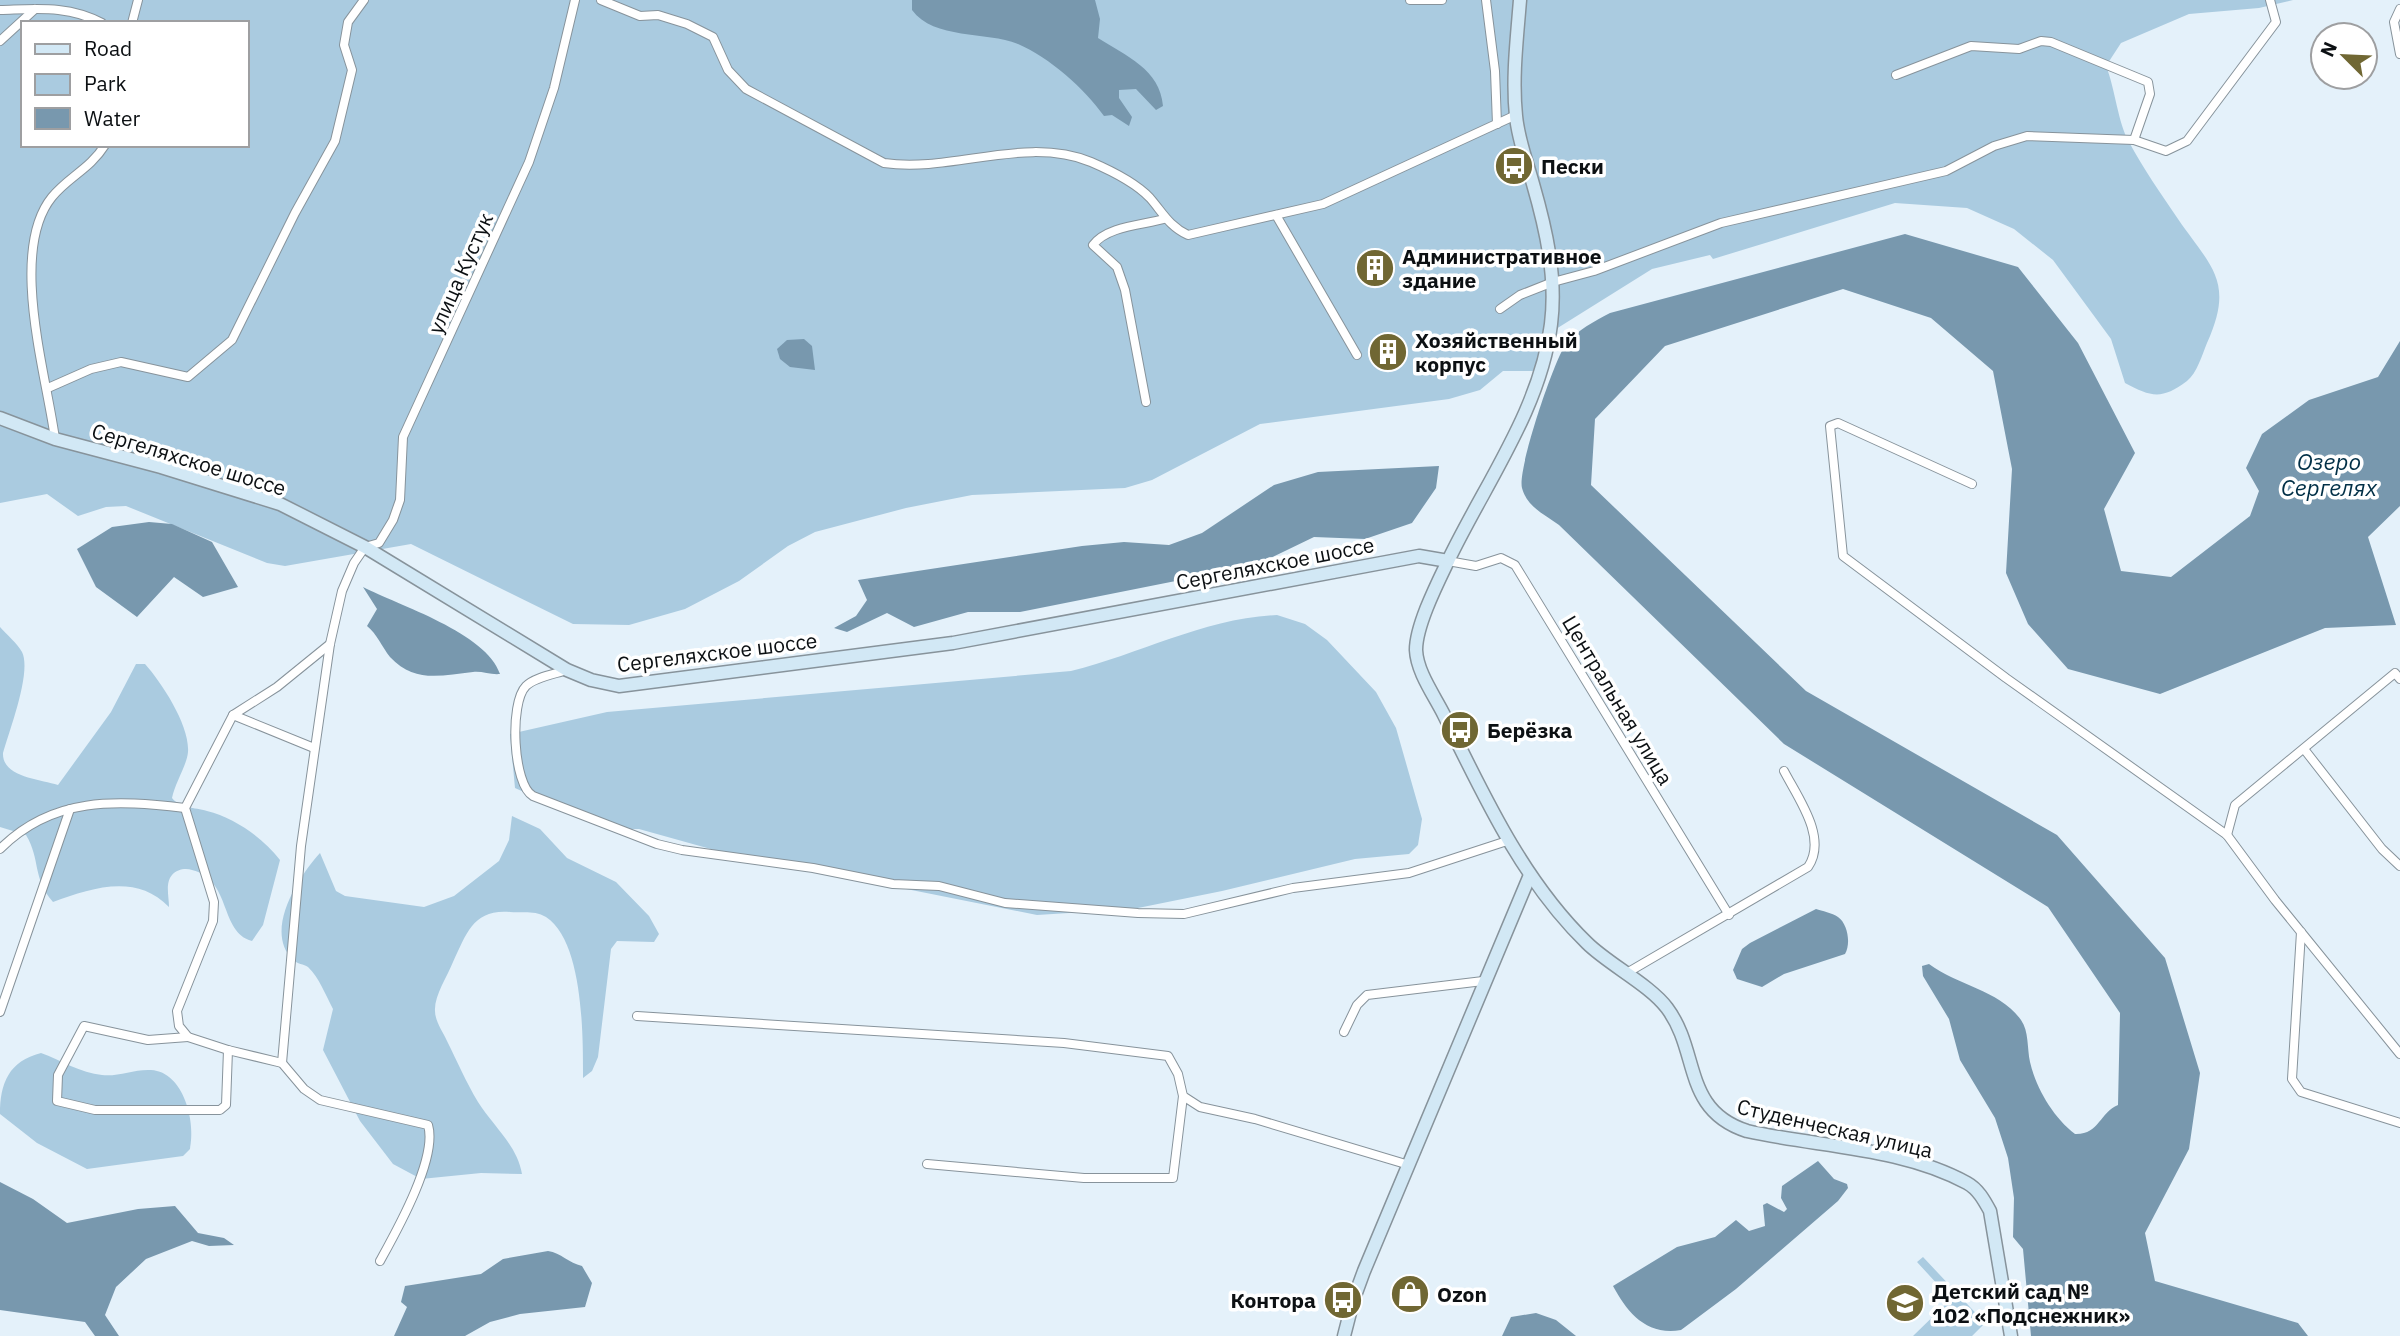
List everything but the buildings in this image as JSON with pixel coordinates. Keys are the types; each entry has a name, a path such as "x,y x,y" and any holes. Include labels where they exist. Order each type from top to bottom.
{"main road":[{"name":"Студенческая улица","path":"1520,0 1516,115 1545,223 1553,282 1551,324 1541,370 1518,425 1448,561 1420,627 1416,650 1422,672 1474,776 1530,875 1587,942 1666,1006 1680,1035 1699,1092 1714,1115 1730,1126 1793,1141 1903,1160 1968,1183 1982,1196 1990,1211 2011,1336"},
{"name":"Сергеляхское шоссе","path":"0,418 55,439 161,467 280,504 365,547 567,670 591,680 619,686 953,643 1419,556 1448,561"},
{"path":"1344,1336 1353,1301 1483,981 1530,875"}],"street":[{"path":"133,21 138,0"},
{"path":"48,388 91,369 121,362 188,377 232,340 295,213 335,141 352,71 344,45 348,22 364,0"},
{"name":"улица Кустук","path":"282,1063 297,883 314,748 330,644 342,592 354,563 365,547 379,543 393,520 400,500 403,438 529,162 554,88 575,0"},
{"path":"601,0 640,16 658,16 687,24 713,37 728,70 746,89 884,163 901,166 957,162 1051,150 1090,162 1136,185 1152,200 1164,219 1181,232 1195,236 1323,204 1516,115"},
{"path":"1410,0 1443,0"},
{"path":"1486,0 1495,71 1497,124"},
{"path":"1500,309 1520,295 1553,282 1594,271 1721,223 1946,171 1994,146 2027,136 2134,140 2166,151 2187,141 2276,22 2270,0"},
{"path":"0,10 56,7 80,12 98,21"},
{"path":"22,21 35,9"},
{"path":"2400,9 2394,22 2400,54"},
{"path":"0,41 21,22"},
{"path":"1896,75 1971,46 2019,49 2041,41 2051,42 2148,82 2150,94 2134,140"},
{"path":"55,439 48,388 33,317 31,282 39,225 50,199 96,160 104,147"},
{"path":"1276,215 1357,355"},
{"path":"1146,401 1125,289 1117,267 1093,245 1097,240 1125,228 1164,219"},
{"path":"1972,484 1838,423 1830,426 1843,556 2007,678 2227,835 2400,1054"},
{"name":"Центральная улица","path":"1448,561 1476,566 1501,558 1515,565 1729,915"},
{"path":"188,1037 179,1026 177,1011 209,938 214,902 185,808 233,715 276,687 330,644"},
{"path":"567,670 527,685 522,692 515,737 522,787 526,792 657,844 682,850 813,868 893,884 939,886 1005,903 1184,914 1307,886 1409,873 1510,840"},
{"path":"2227,835 2235,805 2395,673 2400,679"},
{"path":"233,715 314,748"},
{"path":"2304,748 2382,849 2400,866"},
{"path":"1626,974 1808,867 1814,859 1816,846 1813,831 1784,771"},
{"path":"0,849 31,822 51,813 126,803 185,808"},
{"path":"0,1012 70,809"},
{"path":"2301,932 2292,1079 2301,1092 2400,1123"},
{"path":"1344,1032 1357,1005 1367,995 1483,981"},
{"path":"638,1016 1118,1048 1168,1056 1178,1074 1183,1096 1173,1178 1084,1178 927,1164"},
{"path":"228,1051 226,1105 220,1110 95,1110 57,1101 58,1075 84,1026 148,1040 188,1037 228,1051 282,1063 304,1089 320,1100 428,1125 424,1161 412,1202 380,1262"},
{"path":"1183,1096 1200,1107 1255,1119 1409,1166"}],"green space":[{"path":"0,0 2293,0 2259,8 2189,14 2121,43 2106,66 2129,142 2209,263 2219,289 2215,322 2196,369 2191,378 2163,394 2149,394 2125,383 2111,339 2053,260 2014,229 1967,208 1895,203 1713,259 1710,255 1652,269 1548,334 1537,371 1503,371 1480,390 1449,399 1260,424 1152,480 1125,488 972,495 906,508 815,532 788,546 739,581 685,609 629,625 573,624 411,544 285,566 267,563 126,506 106,507 78,516 47,494 0,503"},
{"path":"1277,615 1305,624 1327,640 1376,692 1396,728 1422,819 1418,845 1409,854 1355,859 1133,909 1037,915 725,853 639,829 618,829 586,820 515,788 510,734 607,712 1071,671 1198,630"},
{"path":"0,627 20,649 24,661 22,687 3,753 4,761 15,772 32,779 58,785 111,712 136,664 145,664 152,672 174,705 187,742 187,757 172,798 184,806 217,814 238,824 257,837 280,860 263,925 252,941 234,928 214,884 190,869 179,870 170,878 169,907 156,896 142,890 113,886 53,902 42,885 34,853 26,835 0,827"},
{"path":"512,816 540,829 567,858 616,882 649,916 659,934 654,942 617,941 611,949 598,1057 592,1071 583,1078 579,992 568,947 558,929 546,917 529,912 488,914 473,925 439,993 435,1015 474,1094 510,1145 522,1174 481,1173 421,1179 393,1164 360,1121 323,1050 333,1009 312,971 293,960 285,948 283,919 294,889 320,853 336,891 345,896 424,907 454,896 499,861 509,840"},
{"path":"41,1053 94,1074 114,1075 151,1070 172,1079 185,1100 189,1113 190,1149 183,1156 87,1169 37,1143 0,1114 0,1103 8,1075 21,1062"},
{"path":"1923,1257 1985,1323 1972,1336 1913,1336 1951,1299 1917,1262"}],"water":[{"path":"912,0 1095,0 1100,19 1098,38 1148,73 1156,82 1163,106 1156,110 1136,89 1119,90 1119,98 1132,117 1129,126 1112,115 1104,116 1077,85 1042,57 1005,40 947,31 933,26 912,10"},
{"name":"Озеро Сергелях","path":"1905,234 2018,267 2078,343 2135,453 2104,509 2121,571 2171,577 2250,516 2259,491 2246,468 2262,434 2309,400 2378,377 2400,341 2400,506 2368,537 2396,625 2325,628 2160,694 2068,669 2028,624 2006,573 2012,469 1993,371 1931,318 1843,289 1665,346 1595,419 1591,485 1806,691 2057,835 2165,958 2200,1073 2189,1149 2145,1233 2155,1281 2298,1323 2308,1336 2031,1336 2023,1249 2013,1237 2014,1198 2008,1158 1995,1118 1960,1060 1949,1019 1923,976 1922,966 1929,964 1990,995 2012,1010 2025,1029 2030,1062 2041,1092 2053,1111 2075,1134 2089,1131 2118,1105 2120,1013 2048,907 1784,744 1559,525 1532,505 1524,495 1522,477 1525,460 1545,392 1560,354 1570,339 1581,330 1610,313"},
{"path":"804,339 812,346 815,370 790,367 780,359 777,349 787,340"},
{"path":"1439,466 1436,488 1412,523 1365,539 1314,537 1256,565 1020,612 968,612 914,627 887,613 847,632 834,628 856,616 867,600 858,580 1082,546 1124,542 1169,545 1202,533 1274,485 1318,472"},
{"path":"149,522 172,524 212,542 238,587 203,597 174,577 137,617 96,587 77,549 112,527"},
{"path":"363,587 460,633 492,659 500,674 476,672 429,676 399,666 367,626 377,609"},
{"path":"1816,909 1836,916 1844,924 1848,940 1845,954 1784,974 1762,987 1737,979 1733,970 1742,949"},
{"path":"1818,1161 1834,1179 1847,1184 1848,1188 1838,1201 1736,1289 1681,1330 1669,1331 1648,1326 1631,1313 1613,1286 1677,1247 1715,1237 1736,1220 1749,1231 1765,1226 1763,1205 1767,1203 1784,1212 1787,1209 1781,1198 1782,1186"},
{"path":"0,1182 33,1199 67,1223 138,1209 175,1206 198,1233 224,1238 234,1245 209,1246 192,1241 146,1259 116,1287 105,1315 119,1336 95,1336 85,1322 0,1310"},
{"path":"548,1251 582,1266 592,1283 585,1307 520,1314 490,1322 465,1336 394,1336 407,1307 401,1302 405,1286 481,1274 503,1259"},
{"path":"1536,1313 1556,1320 1576,1336 1502,1336 1511,1317"}],"place":[{"name":"Пески","path":"1514,166"},
{"name":"Административное здание","path":"1375,268"},
{"name":"Хозяйственный корпус","path":"1388,352"},
{"name":"Берёзка","path":"1460,730"},
{"name":"Ozon","path":"1410,1294"},
{"name":"Контора","path":"1343,1300"},
{"name":"Детский сад № 102 «Подснежник»","path":"1905,1303"}]}
